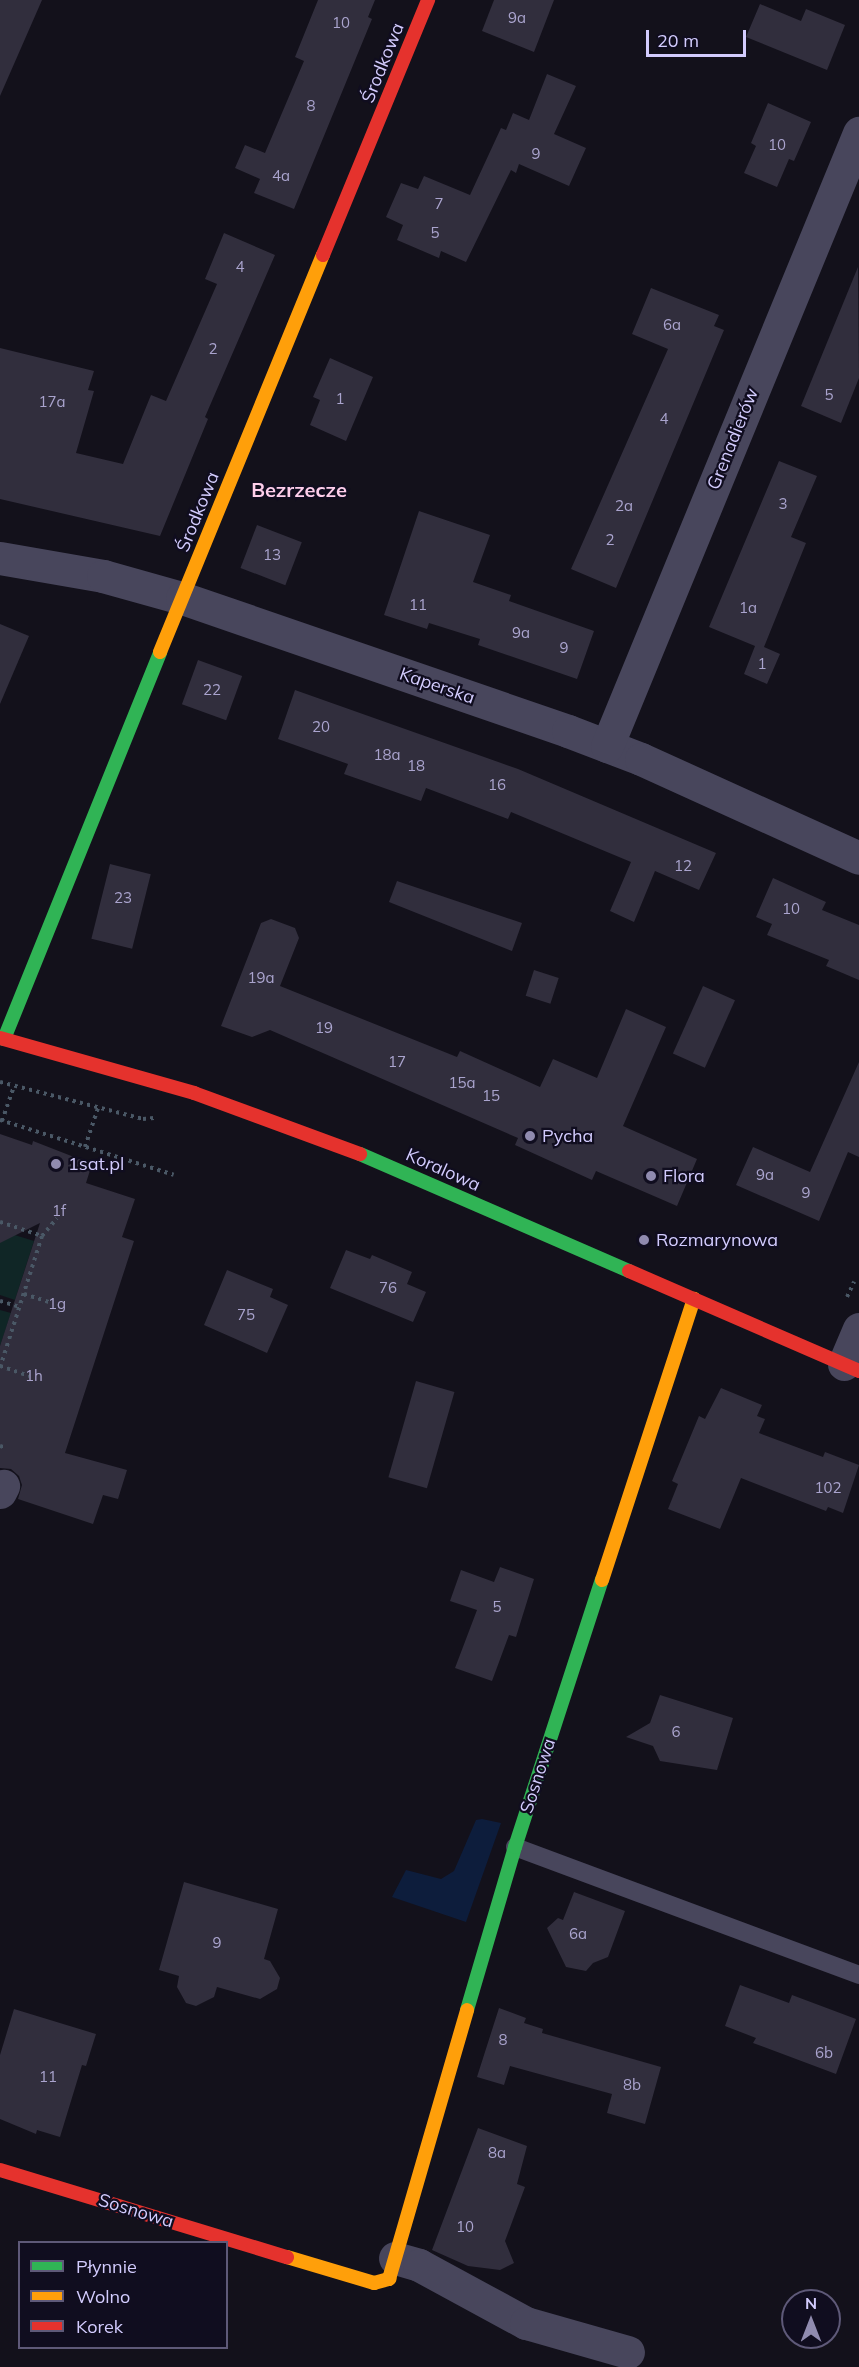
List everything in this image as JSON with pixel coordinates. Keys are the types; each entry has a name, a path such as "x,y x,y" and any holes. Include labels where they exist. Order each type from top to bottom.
{"street":[{"name":"Środkowa","path":"2,1038 428,0"},
{"name":"Grenadierów","path":"607,746 859,132"},
{"name":"Kaperska","path":"0,558 103,576 182,598 607,746 859,858"},
{"name":"Koralowa","path":"2,1038 176,1087 321,1138 852,1368"},
{"name":"Sosnowa","path":"0,2170 374,2283 389,2279 514,1847 694,1299"},
{"path":"852,1368 859,1329"},
{"path":"395,2258 419,2265 526,2323 628,2352"}],"lane":[{"path":"514,1847 859,1975"}],"path":[{"path":"0,1082 143,1119 161,1117"},
{"path":"14,1086 1,1121 174,1175"},
{"path":"85,1147 98,1108"},
{"path":"29,1376 0,1367 42,1236 57,1218"},
{"path":"0,1222 42,1236"},
{"path":"24,1294 52,1303"},
{"path":"0,1301 20,1307"},
{"path":"0,1446 6,1448"}],"green space":[{"path":"5,1232 34,1241 15,1300 0,1295 0,1243"},
{"path":"0,1310 11,1313 0,1346"}],"water":[{"path":"476,1820 501,1823 466,1922 392,1897 406,1870 441,1879 454,1871"}],"building":[{"path":"0,0 42,0 0,96"},
{"path":"318,0 375,0 368,17 372,19 294,209 254,193 260,179 235,168 245,145 265,153 304,61 295,57"},
{"path":"494,0 554,0 534,52 482,31"},
{"path":"760,4 801,21 806,9 845,25 827,70 746,37"},
{"path":"547,74 576,86 554,134 586,148 569,186 519,164 516,173 511,170 466,262 441,251 439,258 397,240 403,225 386,217 401,183 418,189 424,176 470,195 501,128 506,130 513,113 529,120"},
{"path":"768,103 811,122 794,161 789,159 777,187 744,173 756,146 751,143"},
{"path":"224,233 275,255 205,417 208,419 160,536 0,499 0,348 94,371 88,390 94,391 76,453 123,464 151,395 166,401 217,284 205,279"},
{"path":"858,267 859,378 841,423 801,406"},
{"path":"651,288 719,315 714,326 724,330 616,588 571,569 668,349 632,334"},
{"path":"330,358 373,377 346,441 310,425 320,400 313,397"},
{"path":"779,461 817,476 791,537 806,543 764,647 780,654 767,684 744,674 755,646 709,627"},
{"path":"419,511 490,535 473,582 511,595 509,601 594,631 577,679 478,645 480,639 429,623 427,629 384,615"},
{"path":"257,525 302,542 285,585 241,568"},
{"path":"0,624 29,636 0,704"},
{"path":"198,660 242,676 226,720 182,704"},
{"path":"295,690 518,769 716,853 699,890 655,871 634,922 610,911 631,862 511,812 508,819 426,788 421,801 344,774 348,764 278,739"},
{"path":"110,864 151,874 132,949 91,939"},
{"path":"773,878 826,902 822,910 859,925 859,980 826,966 829,960 767,935 772,924 756,917"},
{"path":"397,881 522,923 512,951 389,902"},
{"path":"271,919 295,928 299,938 280,986 457,1057 460,1051 540,1087 553,1059 597,1078 626,1009 666,1027 623,1126 697,1159 677,1206 596,1171 592,1180 515,1145 518,1138 270,1030 252,1037 221,1026 261,923"},
{"path":"534,970 559,978 550,1004 526,996"},
{"path":"703,986 735,1000 705,1068 673,1054"},
{"path":"859,1062 859,1157 848,1152 819,1221 736,1185 753,1147 810,1172"},
{"path":"0,1134 32,1145 33,1141 92,1164 86,1183 135,1199 122,1237 134,1241 65,1453 127,1470 118,1499 103,1495 93,1524 18,1499 22,1485 19,1476 11,1469 0,1468 0,1346 40,1223 0,1243"},
{"path":"346,1250 370,1259 372,1255 412,1272 407,1284 426,1292 413,1322 330,1288"},
{"path":"227,1270 273,1289 270,1297 288,1305 267,1353 204,1325"},
{"path":"416,1381 454,1392 427,1488 388,1477"},
{"path":"721,1388 762,1405 757,1416 765,1419 759,1433 823,1457 825,1452 859,1465 843,1513 828,1507 826,1511 741,1478 720,1529 668,1509 678,1484 672,1481 699,1416 705,1419"},
{"path":"500,1567 534,1579 516,1637 509,1635 492,1681 455,1668 477,1610 450,1601 461,1570 494,1582"},
{"path":"660,1695 733,1718 717,1770 660,1761 653,1746 626,1737 650,1723"},
{"path":"184,1882 278,1909 264,1959 270,1961 280,1978 277,1989 260,1999 217,1987 214,1997 196,2006 186,2003 177,1987 179,1976 159,1970"},
{"path":"574,1892 625,1911 608,1957 593,1963 586,1971 566,1967 547,1928 558,1918 563,1920"},
{"path":"740,1985 789,2003 792,1995 856,2019 836,2074 753,2043 756,2038 725,2026"},
{"path":"499,2008 526,2018 524,2023 543,2029 542,2033 661,2067 645,2124 607,2113 612,2094 510,2066 504,2085 477,2077"},
{"path":"14,2009 96,2034 86,2066 82,2065 60,2137 37,2130 36,2134 0,2119 0,2055"},
{"path":"478,2128 527,2146 517,2184 525,2187 505,2241 514,2263 500,2270 468,2266 432,2250"}],"traffic: fast":[{"path":"4,1039 160,652"},
{"path":"360,1154 629,1271"},
{"path":"467,2010 515,1847 602,1580"}],"traffic: slow":[{"path":"160,652 323,255"},
{"path":"602,1580 694,1299"},
{"path":"287,2257 374,2283 389,2279 467,2010"}],"traffic: jam":[{"path":"323,255 428,0"},
{"path":"0,1038 194,1093 360,1154"},
{"path":"629,1271 859,1371"},
{"path":"0,2170 287,2257"}],"place":[{"name":"Pycha","path":"530,1136"},
{"name":"1sat.pl","path":"56,1164"},
{"name":"Flora","path":"651,1176"},
{"name":"Rozmarynowa","path":"644,1240"}],"district":[{"name":"Bezrzecze","path":"299,489"}]}
